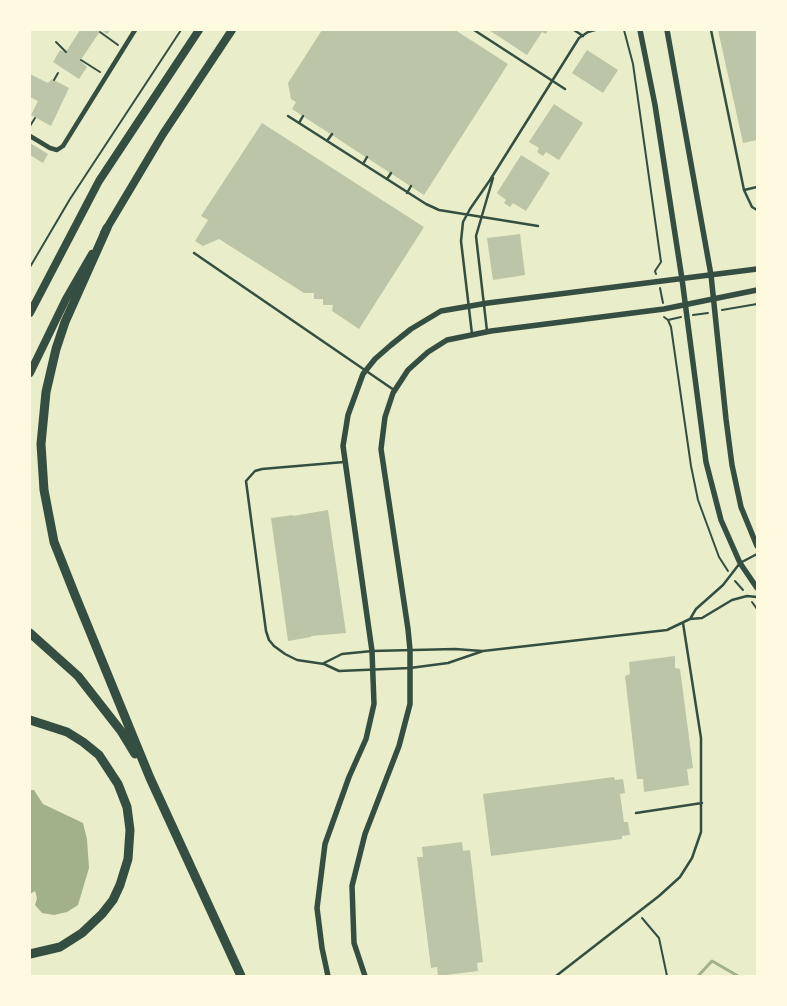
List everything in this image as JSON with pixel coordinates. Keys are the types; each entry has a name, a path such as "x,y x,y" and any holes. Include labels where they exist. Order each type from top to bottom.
{"highway":[{"path":"30,313 99,181 199,30"},
{"path":"30,373 66,299 107,228 163,134 232,30"},
{"path":"107,228 65,322 56,349 46,392 41,444 44,490 54,542 150,778 241,976"},
{"path":"30,633 78,676 121,731 150,778"},
{"path":"30,720 67,732 99,755 118,784 127,807 130,830 128,859 120,885 113,900 102,914 82,933 60,947 30,954"}],"street":[{"path":"30,136 50,148 57,150 63,146 135,30"},
{"path":"640,30 655,105 682,279 706,462 722,520 740,563 757,588"},
{"path":"667,30 711,275 732,465 742,507 757,546"},
{"path":"328,976 317,908 325,844 349,777 366,739 374,704 372,651 344,446 348,415 363,374 380,354 411,329 441,312 469,306 757,269"},
{"path":"365,976 354,943 352,886 365,834 399,746 410,704 408,629 381,449 385,417 394,390 408,370 428,352 447,340 488,332 664,308 757,290"}],"lane":[{"path":"474,30 565,89"},
{"path":"574,30 582,36"},
{"path":"472,335 460,241 467,214 579,38 595,30"},
{"path":"711,30 744,190 752,207 757,210"},
{"path":"288,116 426,204 439,210 538,226"},
{"path":"299,122 303,116"},
{"path":"327,141 332,134"},
{"path":"363,164 367,157"},
{"path":"488,332 476,236 495,172"},
{"path":"387,179 391,173"},
{"path":"407,192 411,186"},
{"path":"744,190 757,187"},
{"path":"194,253 394,390"},
{"path":"345,462 262,469 255,471 246,482 264,619 269,640 279,650 297,660 324,664 339,671 410,668 448,663 483,651"},
{"path":"690,619 696,609 722,585 740,563 757,554"},
{"path":"324,664 342,654 372,651 455,649 483,651 666,630 690,619 702,618 732,600 747,596 757,597"},
{"path":"556,976 680,877 692,858 701,832 701,738 683,623"},
{"path":"636,813 702,803"}],"path":[{"path":"30,268 70,199 181,30"},
{"path":"624,30 633,64 660,255 660,262 655,271 664,308"},
{"path":"100,32 124,48"},
{"path":"56,42 66,52"},
{"path":"81,60 106,76"},
{"path":"54,80 58,73"},
{"path":"30,126 35,118"},
{"path":"637,912 659,938 667,976"}],"shaded area":[{"path":"30,790 34,790 43,804 83,823 87,839 89,868 78,905 67,912 54,915 42,913 35,905 37,898 35,891 30,894"}],"building":[{"path":"80,30 101,30 80,61 87,67 79,79 53,62 60,50 66,52"},
{"path":"101,30 111,30 107,34"},
{"path":"322,30 455,30 508,64 424,195 292,109 296,102 291,99 288,83"},
{"path":"489,30 548,30 546,34 542,32 527,55"},
{"path":"718,30 757,30 757,140 743,143"},
{"path":"587,50 618,70 603,93 572,73"},
{"path":"30,74 48,83 52,79 69,88 51,126 31,115 38,101 30,97"},
{"path":"554,104 583,123 559,160 546,152 543,156 537,152 539,148 529,142"},
{"path":"262,123 424,227 359,329 332,311 333,305 323,305 323,299 314,299 314,293 304,293 219,239 203,246 195,241 208,220 201,216"},
{"path":"30,143 48,154 43,163 30,155"},
{"path":"521,155 550,173 526,211 513,203 510,207 504,203 506,200 497,193"},
{"path":"520,234 525,275 493,280 487,238"},
{"path":"328,510 346,633 311,636 288,641 271,518"},
{"path":"675,656 675,668 680,669 693,768 687,769 689,785 644,792 643,779 637,779 625,676 630,674 629,662"},
{"path":"614,777 615,780 623,779 625,793 620,794 624,822 628,822 630,835 622,836 622,839 491,856 483,794"},
{"path":"462,842 463,851 470,850 483,962 477,963 478,971 438,976 437,967 431,968 417,857 423,857 422,847"}],"waterway":[{"path":"698,976 712,961 738,976"}]}
